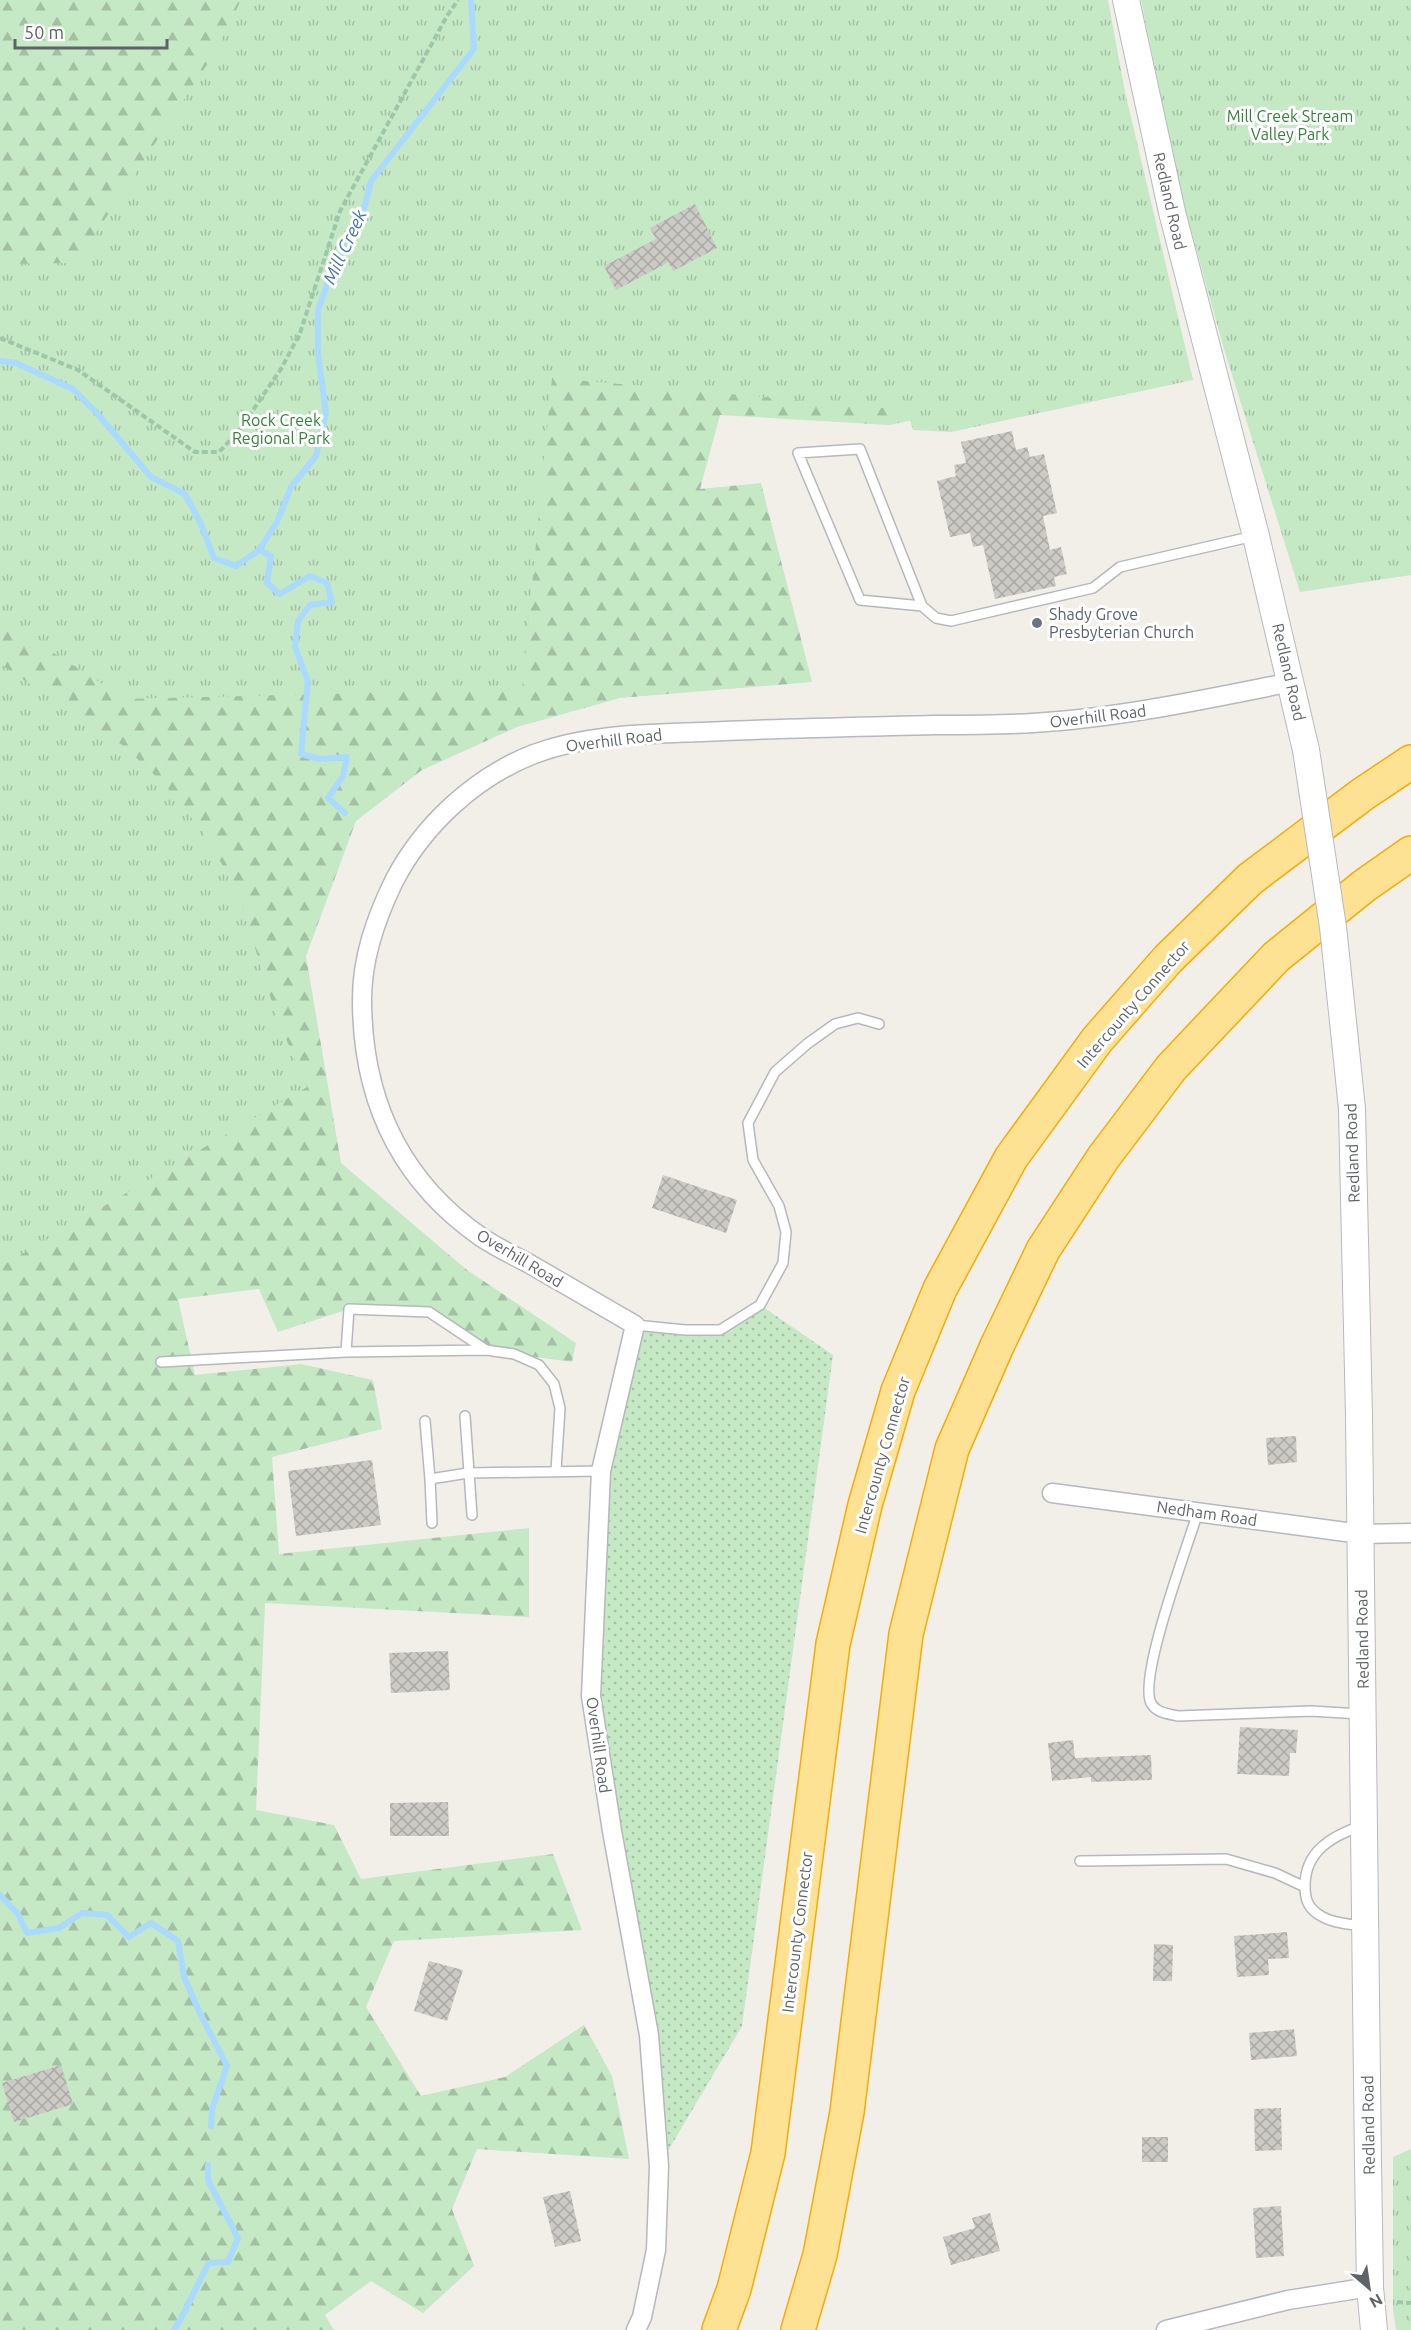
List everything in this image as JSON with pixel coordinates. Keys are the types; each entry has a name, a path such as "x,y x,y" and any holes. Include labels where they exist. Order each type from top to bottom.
{"highway":[{"name":"Intercounty Connector","path":"719,2330 734,2289 768,2153 833,1644 865,1505 898,1391 940,1289 1011,1158 1097,1040 1168,959 1250,879 1363,794 1411,762"},
{"path":"798,2330 820,2255 847,2112 906,1634 952,1449 997,1346 1043,1250 1102,1158 1171,1068 1276,957 1364,886 1411,853"}],"main road":[{"name":"Redland Road","path":"1126,0 1172,212 1292,682 1306,750 1331,916 1344,1031 1352,1109 1361,1534 1370,2287 1374,2330"}],"street":[{"name":"Overhill Road","path":"636,2330 642,2317 657,2250 658,2166 649,2035 612,1830 591,1696 601,1471 635,1325 481,1237 445,1206 421,1180 395,1145 373,1091 365,1055 362,986 366,956 375,926 402,865 445,813 472,788 500,771 533,754 563,745 629,735 770,729 1033,723 1155,709 1292,682"},
{"name":"Nedham Road","path":"1052,1493 1361,1534 1411,1533"},
{"path":"1166,2330 1288,2300 1370,2287"}],"lane":[{"path":"922,606 860,600 798,453 860,449 922,606 936,618 951,621 1093,588 1120,567 1256,536"},
{"path":"635,1325 685,1330 720,1330 760,1305 783,1263 786,1232 779,1206 753,1160 748,1123 775,1072 807,1044 835,1024 858,1018 879,1024"},
{"path":"346,1352 349,1309 429,1312 486,1350"},
{"path":"161,1362 346,1352 486,1350 514,1354 539,1365 554,1384 560,1408 556,1470"},
{"path":"465,1416 472,1515"},
{"path":"425,1421 432,1523"},
{"path":"430,1479 468,1473 601,1471"},
{"path":"1198,1512 1152,1659 1148,1690 1151,1704 1161,1712 1179,1716 1311,1711 1363,1714"},
{"path":"1364,1825 1338,1834 1315,1853 1308,1866 1305,1887 1309,1905 1318,1915 1334,1921 1365,1926"},
{"path":"1080,1861 1226,1859 1275,1873 1305,1887"}],"path":[{"path":"0,338 78,369 195,452 219,452 238,432 281,369 300,333 340,211 458,0"},
{"path":"1397,2302 1411,2303"}],"green space":[{"path":"0,0 1098,0 1178,366 889,425 720,415 700,489 761,483 812,682 620,698 517,727 422,770 356,821 306,956 341,1163 467,1270 576,1343 572,1362 486,1350 429,1312 349,1309 278,1332 259,1289 178,1299 195,1375 301,1364 373,1380 382,1429 272,1457 279,1554 529,1528 529,1617 265,1603 256,1810 334,1825 361,1879 553,1854 582,1930 394,1941 366,2007 421,2096 505,2077 584,2025 612,2076 629,2159 477,2149 452,2209 474,2266 423,2313 371,2281 325,2315 334,2330 0,2330"},
{"name":"Rock Creek Regional Park","path":"241,0 1108,0 1125,92 1193,380 951,432 913,430 907,410 552,378 522,689 126,699 0,619 0,264 76,263 216,51"},
{"name":"Mill Creek Stream Valley Park","path":"1141,0 1411,0 1411,575 1300,592 1223,346 1181,193"},
{"path":"0,664 125,747 165,785 202,831 241,903 277,1018 307,1087 0,1267"},
{"path":"760,1305 833,1355 742,2026 659,2166 649,2035 591,1696 601,1471 635,1325 720,1330"},
{"path":"1411,2149 1411,2330 1396,2330 1393,2309 1393,2157"}],"building":[{"path":"695,204 717,248 673,271 669,262 616,290 604,266 656,239 650,228"},
{"path":"1012,431 1016,450 1027,447 1030,457 1044,454 1057,513 1043,516 1050,550 1061,547 1067,574 1054,577 1056,586 995,599 983,545 973,547 970,533 950,537 937,481 956,476 954,465 966,463 961,442"},
{"path":"663,1175 737,1200 726,1233 652,1208"},
{"path":"1296,1436 1297,1462 1268,1465 1266,1438"},
{"path":"372,1460 381,1525 296,1536 288,1471"},
{"path":"448,1651 450,1690 391,1693 389,1653"},
{"path":"1240,1727 1298,1730 1296,1753 1290,1753 1289,1776 1237,1774"},
{"path":"1073,1740 1075,1758 1151,1755 1152,1780 1091,1782 1091,1777 1052,1781 1048,1743"},
{"path":"448,1802 449,1836 390,1836 390,1803"},
{"path":"1287,1932 1289,1958 1268,1959 1269,1975 1237,1977 1234,1936"},
{"path":"1154,1944 1173,1945 1172,1981 1153,1981"},
{"path":"429,1961 463,1970 447,2021 414,2011"},
{"path":"1294,2029 1297,2056 1251,2060 1249,2033"},
{"path":"61,2065 73,2104 14,2122 2,2083"},
{"path":"1281,2108 1282,2150 1255,2151 1254,2109"},
{"path":"1142,2137 1168,2137 1168,2162 1142,2162"},
{"path":"570,2191 581,2241 555,2247 543,2197"},
{"path":"1281,2206 1284,2256 1256,2258 1253,2208"},
{"path":"990,2213 1000,2251 951,2265 943,2237 975,2228 972,2218"}],"waterway":[{"name":"Mill Creek","path":"0,361 16,363 73,389 97,413 151,477 185,494 201,524 214,558 236,566 259,550 277,522 291,487 316,456 326,413 318,354 318,310 334,265 362,217 371,181 474,49 471,0"},
{"path":"259,550 271,556 267,583 280,594 310,576 327,583 332,602 310,605 298,621 295,647 308,681 301,754 320,759 347,757 343,776 328,798 345,813"},
{"path":"0,1895 18,1914 27,1933 59,1928 82,1913 107,1915 129,1937 151,1923 178,1941 184,1977 227,2066 212,2109 211,2126"},
{"path":"174,2330 209,2263 228,2262 238,2238 208,2180 208,2165"}],"place":[{"name":"Shady Grove Presbyterian Church","path":"1037,623"}]}
